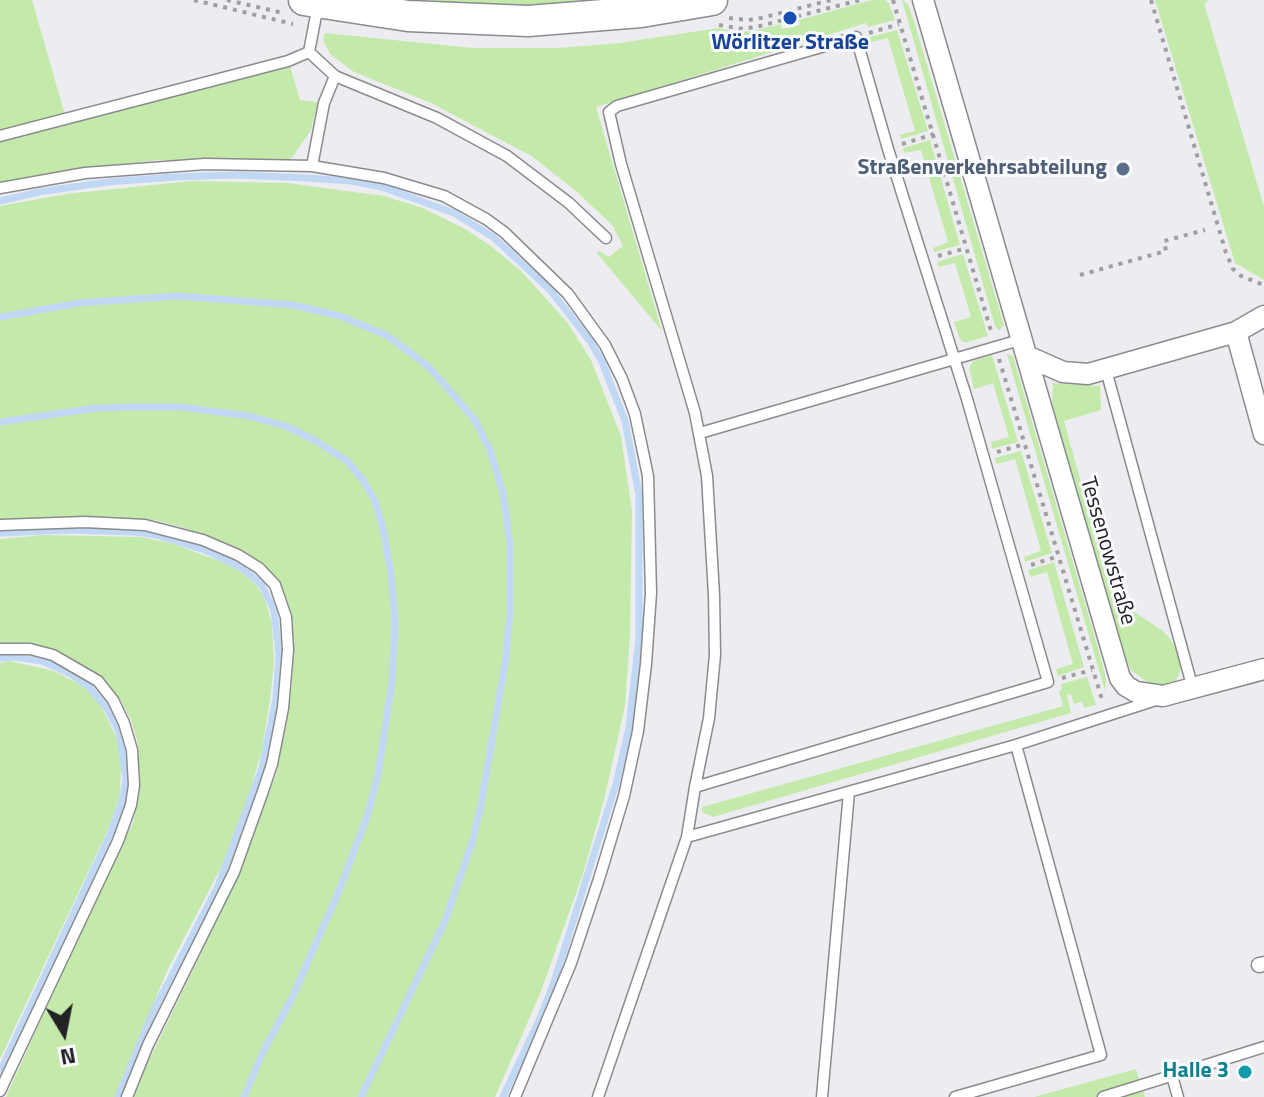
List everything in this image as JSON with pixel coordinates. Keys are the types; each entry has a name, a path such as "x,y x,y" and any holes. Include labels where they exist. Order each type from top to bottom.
{"main road":[{"path":"311,2 408,16 528,21 627,14 712,0"}],"street":[{"name":"Tessenowstraße","path":"923,0 1118,675 1132,691 1153,696 1172,695 1264,669"},
{"path":"1026,348 1068,373 1083,374 1236,332 1264,316"},
{"path":"1236,332 1264,434"}],"lane":[{"path":"311,2 309,52 335,76 437,118 484,142 530,170 606,238"},
{"path":"598,1097 687,837 695,787 709,718 715,655 711,532 700,433 621,164 609,112 617,106 856,37 983,455 1048,682 695,787"},
{"path":"0,136 288,61 309,52"},
{"path":"312,166 324,103 335,76"},
{"path":"0,188 126,168 205,164 312,166 346,170 422,188 466,207 504,232 568,294 594,328 622,379 642,443 648,476 651,593 646,664 638,731 624,796 575,949 515,1097"},
{"path":"700,433 953,360 1026,348"},
{"name":"Tessenowstraße","path":"1106,370 1193,689"},
{"path":"0,525 85,522 145,525 203,540 259,568 275,585 286,617 286,680 268,777 234,872 148,1045 127,1097"},
{"path":"0,649 30,649 53,655 98,681 113,700 124,723 132,750 134,785 131,805 118,841 0,1091"},
{"path":"687,837 1016,745 1172,695"},
{"path":"955,1097 1101,1055 1016,745"},
{"path":"822,1097 849,792"},
{"path":"1103,1097 1264,1047"},
{"path":"1172,1076 1178,1097"}],"path":[{"path":"1151,0 1226,253 1233,269 1241,276 1264,285"},
{"path":"856,37 900,24"},
{"path":"888,149 934,134"},
{"path":"1080,275 1166,251 1164,241 1205,230"},
{"path":"923,260 967,248"},
{"path":"983,455 1025,444"},
{"path":"1015,570 1059,556"},
{"path":"1048,682 1093,670"}],"green space":[{"path":"0,0 32,0 65,115 0,130"},
{"path":"373,0 643,0 554,8"},
{"path":"872,0 889,3 895,20 868,27 866,23 596,107 662,331 596,252 609,257 623,246 612,225 578,193 533,157 431,103 354,72 330,54 323,40 325,33 473,48 558,48 620,43 718,28 736,32 753,31 780,24 782,29 800,25 799,20"},
{"path":"902,0 908,4 914,21 1004,325 999,331 995,326"},
{"path":"1155,0 1210,0 1204,3 1264,207 1264,280 1235,263"},
{"path":"897,30 928,131 901,139 900,135 915,131 888,38 871,42 870,37"},
{"path":"290,66 300,100 318,102 311,130 292,158 281,161 159,160 0,183 0,139"},
{"path":"930,140 960,245 934,252 933,248 948,242 921,150 904,153 903,148"},
{"path":"191,181 287,183 384,196 423,208 465,229 522,272 567,322 591,360 621,436 632,511 630,635 625,706 604,800 583,874 540,994 495,1097 134,1097 235,884 277,772 292,687 293,622 282,588 259,562 240,550 188,529 155,520 90,516 0,520 0,206 66,194"},
{"path":"963,254 988,336 967,342 959,337 954,322 971,317 955,263 938,267 937,262"},
{"path":"1007,354 1013,356 1100,655 1106,679 1105,691"},
{"path":"992,355 1018,442 992,449 991,442 1009,437 993,383 974,389 969,368 973,361"},
{"path":"1053,383 1100,386 1101,410 1064,421 1112,594 1171,640 1181,669 1176,681 1171,684 1160,686 1147,682 1131,670 1126,659 1052,413"},
{"path":"1021,451 1052,553 1025,562 1024,557 1041,551 1015,459 996,464 995,458"},
{"path":"44,535 141,537 174,544 220,561 243,573 257,586 272,623 274,663 270,700 262,750 250,791 226,858 167,971 115,1097 6,1097 133,823 140,790 138,743 131,720 106,682 72,658 45,647 0,644 0,539"},
{"path":"1054,562 1084,667 1058,676 1056,669 1073,664 1047,572 1030,577 1028,570"},
{"path":"10,661 54,671 97,697 117,739 121,765 120,796 107,832 0,1059 0,663"},
{"path":"1087,677 1096,705 1084,708 1082,702 1074,704 1071,694 1067,695 1071,713 713,817 702,812 702,807 1063,706 1059,691 1061,684"},
{"path":"1136,1069 1145,1097 1034,1097"}],"waterway":[{"path":"0,201 108,182 175,177 236,175 307,178 382,187 454,213 493,237 550,290 590,341 602,362 625,421 639,495 639,638 629,728 616,784 554,982 503,1097"},
{"path":"0,317 79,303 178,296 293,305 340,316 388,336 430,368 475,420 490,450 503,493 510,543 510,615 505,664 481,805 472,843 445,921 361,1097"},
{"path":"0,422 97,408 126,407 180,407 249,416 288,427 347,461 375,501 391,573 395,623 392,682 378,775 367,817 339,891 244,1097"},
{"path":"0,533 69,530 156,535 205,550 242,568 261,584 274,610 279,654 276,699 262,768 218,886 153,1012 118,1097"},
{"path":"0,658 42,661 71,674 90,688 108,710 119,732 126,779 123,799 109,837 0,1072"}],"place":[{"name":"Wörlitzer Straße","path":"790,18"},
{"name":"Straßenverkehrsabteilung","path":"1123,169"},
{"name":"Halle 3","path":"1245,1072"}]}
